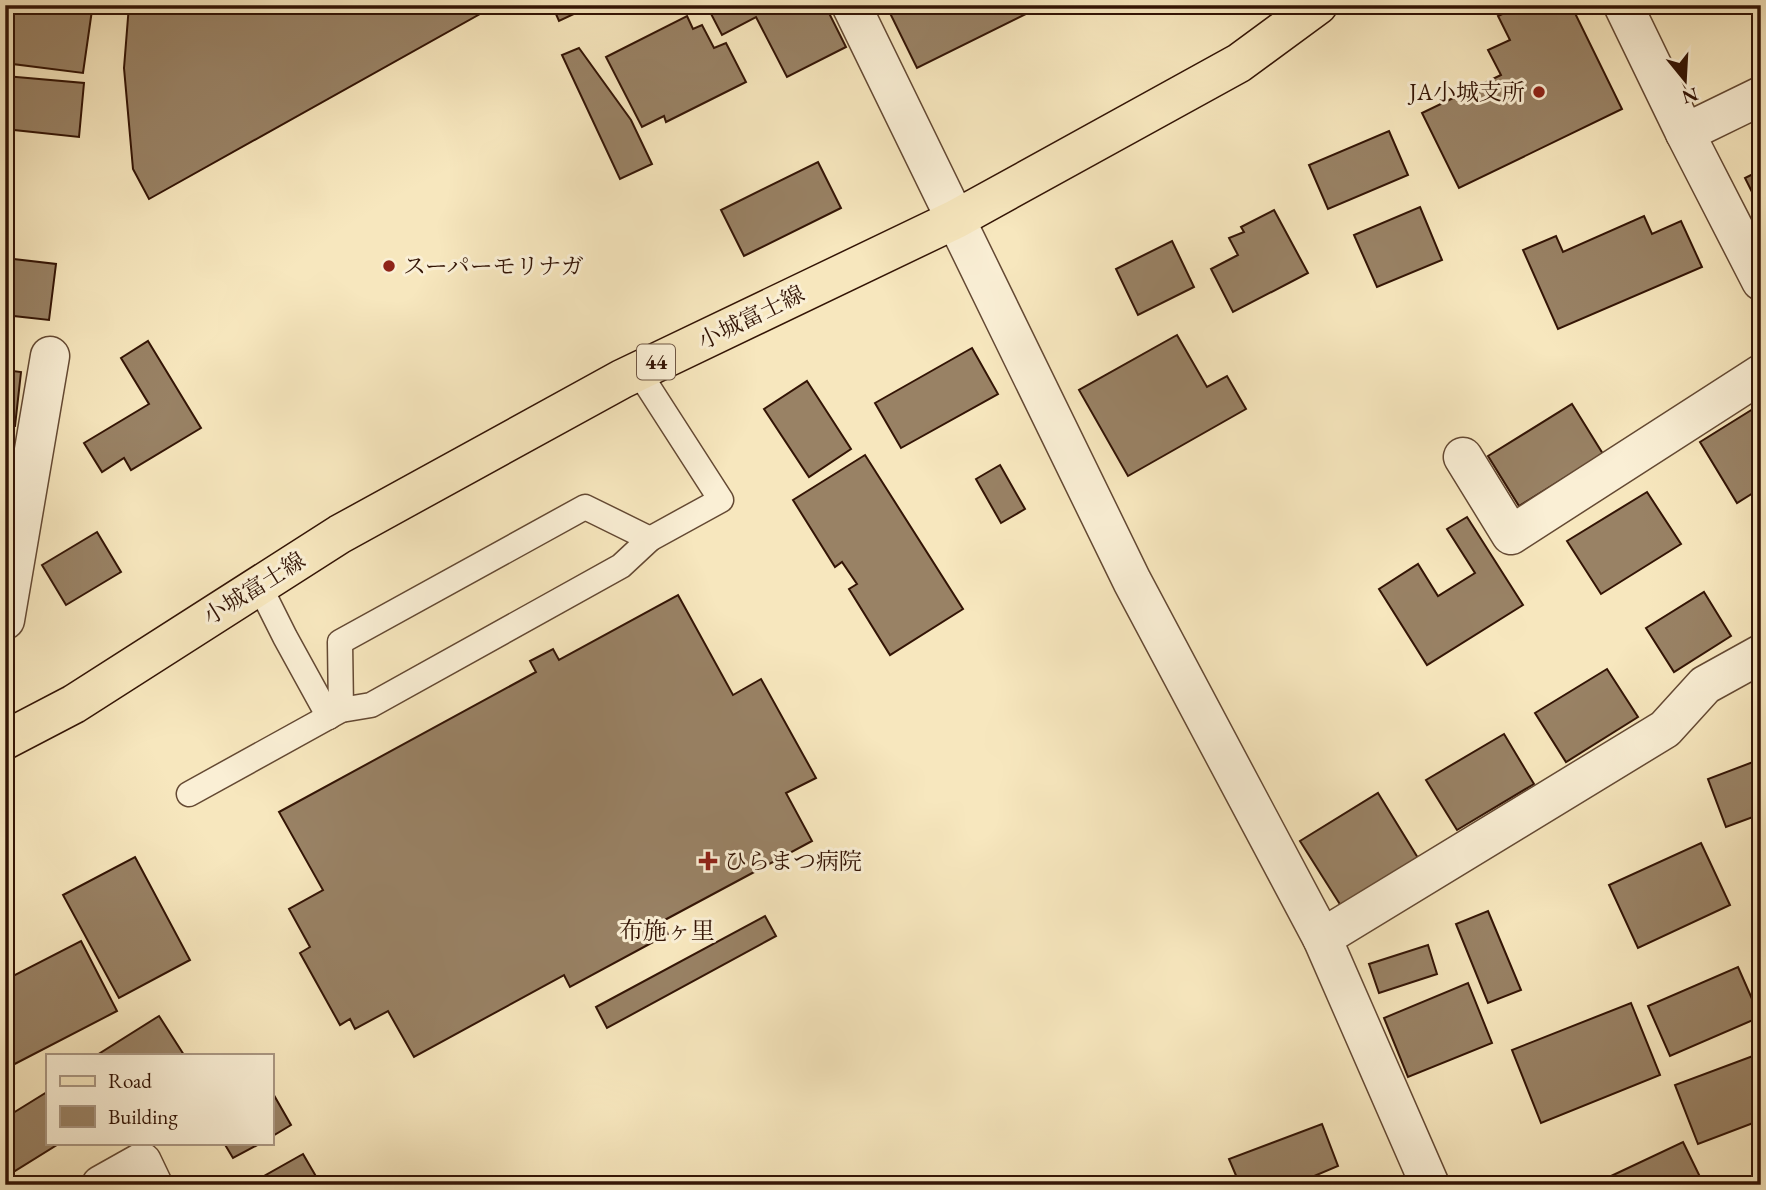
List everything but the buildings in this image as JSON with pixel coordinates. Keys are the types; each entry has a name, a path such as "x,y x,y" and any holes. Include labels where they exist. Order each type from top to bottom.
{"main road":[{"name":"小城富士線","path":"5,740 74,704 340,534 638,371 956,219 1239,63 1318,5"}],"street":[{"path":"851,5 1132,581 1322,939 1430,1185"},
{"path":"1623,5 1761,281"},
{"path":"1685,133 1761,96"},
{"path":"5,620 50,356"},
{"path":"1463,457 1511,535 1761,374"},
{"path":"1322,939 1665,729 1705,685 1761,654"},
{"path":"101,1185 142,1162 153,1185"}],"lane":[{"path":"189,794 335,713 371,705 621,566 650,540 721,500 638,371"},
{"path":"335,713 340,642 585,507 650,540"},
{"path":"259,584 285,637 335,713"}],"place":[{"name":"JA小城支所","path":"1539,92"},
{"name":"スーパーモリナガ","path":"389,266"},
{"name":"ひらまつ病院","path":"708,861"}],"district":[{"name":"布施ヶ里","path":"667,931"}]}
